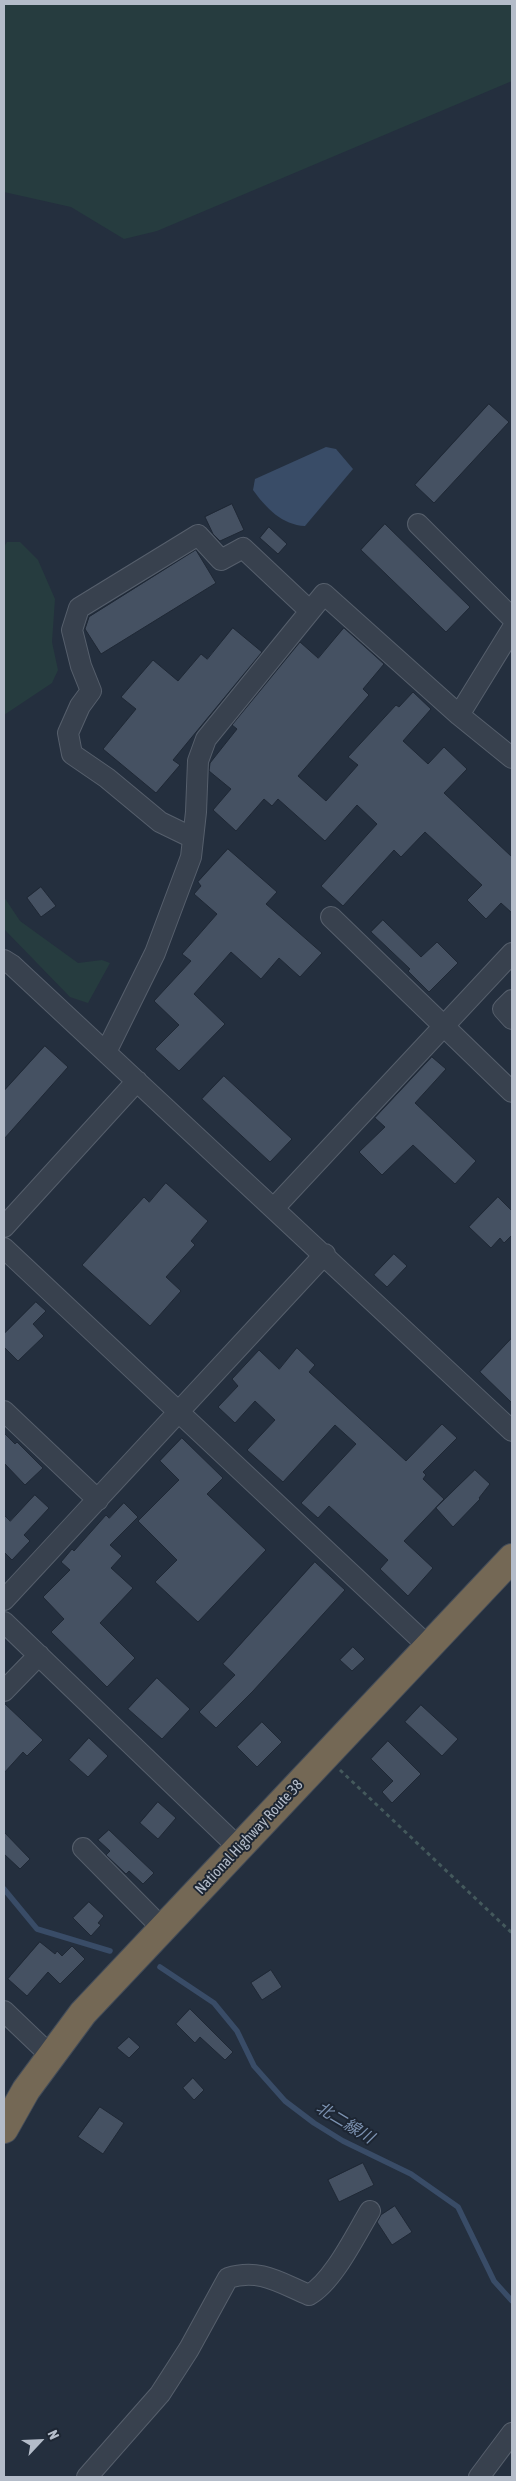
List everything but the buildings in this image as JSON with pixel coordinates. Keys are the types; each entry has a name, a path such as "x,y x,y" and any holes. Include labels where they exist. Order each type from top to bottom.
{"highway":[{"name":"National Highway Route 38","path":"4,2129 50,2055 83,2013 512,1558"}],"street":[{"path":"418,524 512,618"},
{"path":"193,838 160,822 107,778 72,754 68,733 80,706 92,691 81,666 72,630 79,608 198,535 221,560 243,548 310,611"},
{"path":"106,1052 155,953 191,857 196,812 198,761 206,739 324,594 458,715 512,758"},
{"path":"458,715 512,629"},
{"path":"331,918 512,1092"},
{"path":"274,1208 512,953"},
{"path":"4,960 12,965 325,1254 512,1431"},
{"path":"512,1000 503,1010 512,1019"},
{"path":"4,1227 137,1081"},
{"path":"4,1248 429,1647"},
{"path":"4,1600 325,1254"},
{"path":"4,1411 98,1500"},
{"path":"4,1622 239,1848"},
{"path":"4,1692 39,1656"},
{"path":"83,1848 163,1929"},
{"path":"4,2011 50,2055"},
{"path":"87,2477 160,2394 189,2349 228,2278 244,2273 262,2275 310,2295 318,2290 334,2268 370,2211"},
{"path":"479,2477 512,2433"}],"path":[{"path":"324,1756 391,1816 512,1933"}],"green space":[{"path":"4,4 512,4 512,81 157,231 124,239 71,207 4,192"},
{"path":"7,542 20,542 38,560 55,599 52,642 58,670 52,683 4,715 4,547"},
{"path":"4,897 20,921 78,963 102,960 110,963 88,1003 70,997 4,929"}],"water":[{"path":"326,447 336,449 353,469 305,526 282,519 263,503 253,490 255,479"}],"waterway":[{"name":"北二線川","path":"4,1889 37,1929 110,1951"},
{"name":"北二線川","path":"160,1967 214,2003 237,2031 254,2066 285,2101 314,2123 343,2141 411,2174 458,2207 494,2281 512,2301"}]}
